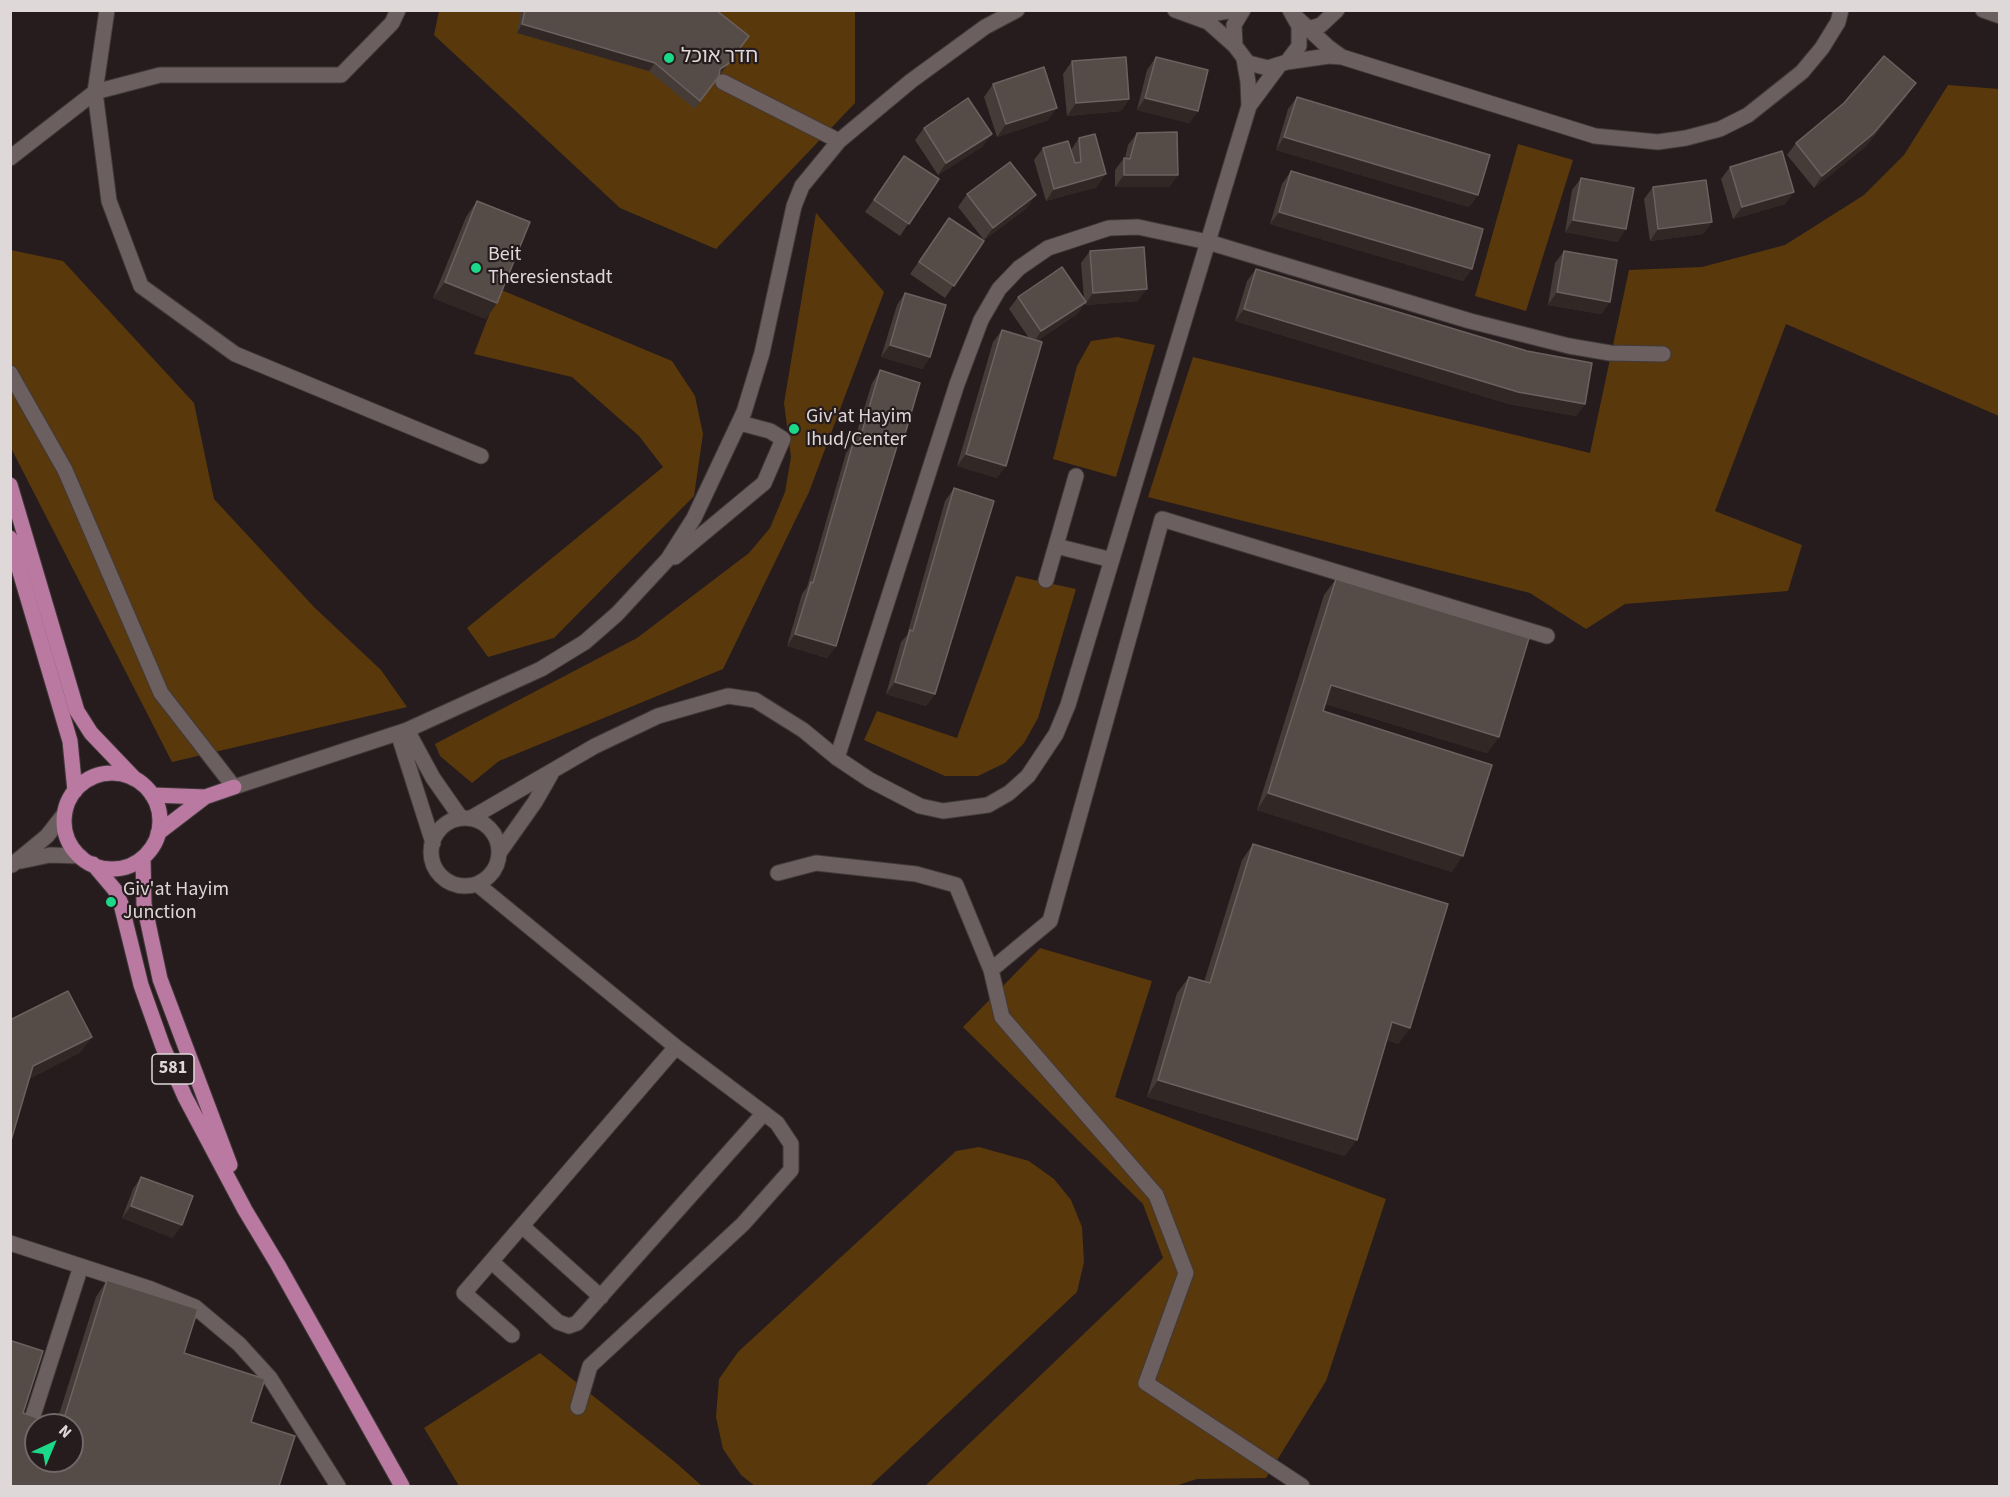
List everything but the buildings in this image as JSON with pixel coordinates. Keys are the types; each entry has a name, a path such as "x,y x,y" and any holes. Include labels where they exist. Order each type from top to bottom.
{"main road":[{"path":"10,485 77,711 91,733 152,795 159,810 158,832 153,846 143,858 115,869 86,860"},
{"path":"10,538 70,741 75,791"},
{"path":"65,813 75,791 87,780 102,774 118,773 134,778"},
{"path":"158,832 205,797 234,787"},
{"path":"152,795 205,797"},
{"name":"581","path":"65,813 67,837 115,890 121,904 141,985 163,1047 185,1097 245,1210 402,1486"},
{"name":"581","path":"143,858 144,904 160,980 224,1151 278,1265"}],"street":[{"path":"107,10 94,92 109,201 141,286 235,354 481,456"},
{"path":"10,158 94,92 160,75 341,75 392,23 398,10"},
{"path":"658,570 694,518 740,423 762,354 794,206 802,186 839,141 911,81 985,27 1017,10"},
{"path":"1174,10 1194,16 1220,30 1239,52 1258,66 1329,56 1342,57 1596,136 1624,141 1658,142 1686,138 1720,129 1748,115 1802,72 1822,48 1838,22 1841,10"},
{"path":"1308,29 1321,25 1338,10"},
{"path":"1983,10 2000,16"},
{"path":"433,843 443,826 466,818 595,746 658,716 728,696 755,700 803,730 837,758 897,796 932,808 966,809 988,805 1009,793 1028,776 1056,734 1068,705 1249,106 1248,82 1234,25 1235,11 1194,16"},
{"path":"1293,13 1308,29 1342,57"},
{"path":"1249,106 1299,46 1300,37 1293,13"},
{"path":"723,82 839,141"},
{"path":"837,758 957,384 981,320 999,289 1019,268 1048,248 1108,228 1138,227 1208,242 1546,341 1610,353 1663,354"},
{"path":"10,373 65,470 161,693 234,787 403,731 532,673 585,642 617,614 658,570 764,483 783,439 771,431 740,423"},
{"path":"1046,580 1076,476"},
{"path":"991,970 1050,921 1162,519 1547,636"},
{"path":"1056,546 1112,560"},
{"path":"403,731 433,778 466,818 489,827 495,836 499,853"},
{"path":"403,731 433,843 434,864 439,873 456,884 477,884 676,1047 777,1123 791,1144 791,1170 743,1224 590,1366 578,1407"},
{"path":"477,884 494,869 499,853 535,802 552,772"},
{"path":"11,865 47,836 65,813"},
{"path":"11,865 36,857 86,860"},
{"path":"778,873 816,863 916,874 956,885 991,970 1002,1017 1156,1195 1186,1273 1146,1383 1302,1486"},
{"path":"512,1335 464,1293 676,1047"},
{"path":"492,1262 558,1322 569,1326 577,1323 764,1113"},
{"path":"522,1226 601,1297"},
{"path":"10,1243 152,1289 195,1307 239,1344 270,1377 339,1486"},
{"path":"34,1413 81,1266"}],"shaded area":[{"path":"439,11 855,11 855,103 716,249 620,208 434,35"},
{"path":"1948,85 1999,89 1999,416 1786,324 1715,511 1802,545 1788,591 1625,604 1586,629 1530,593 1148,497 1193,357 1590,453 1629,270 1702,267 1785,245 1864,195 1904,155"},
{"path":"1518,144 1573,160 1526,311 1475,296"},
{"path":"816,213 884,292 809,492 723,669 499,761 472,783 440,756 435,744 637,638 749,553 770,528 785,492 791,457 784,403"},
{"path":"11,250 63,261 194,403 214,499 314,607 381,670 407,707 172,762 11,448"},
{"path":"499,289 672,361 695,396 703,434 694,496 554,638 488,657 467,628 663,467 639,436 572,377 474,354"},
{"path":"1117,337 1155,345 1116,477 1053,459 1077,366 1091,341"},
{"path":"1016,576 1076,589 1038,718 1024,743 1005,763 978,776 945,776 864,740 877,711 957,738"},
{"path":"1040,948 1152,981 1115,1097 1386,1199 1326,1381 1266,1478 1197,1479 1175,1486 925,1486 1163,1258 1143,1204 963,1027"},
{"path":"979,1147 1029,1161 1054,1179 1071,1200 1082,1227 1084,1262 1077,1292 870,1486 755,1486 741,1475 723,1449 716,1417 719,1379 738,1352 956,1151"},
{"path":"540,1353 702,1486 459,1486 424,1428"}],"place":[{"name":"חדר אוכל","path":"669,58"},
{"name":"Beit Theresienstadt","path":"476,268"},
{"name":"Giv'at Hayim Ihud/Center","path":"794,429"},
{"name":"Giv'at Hayim Junction","path":"111,902"}]}
